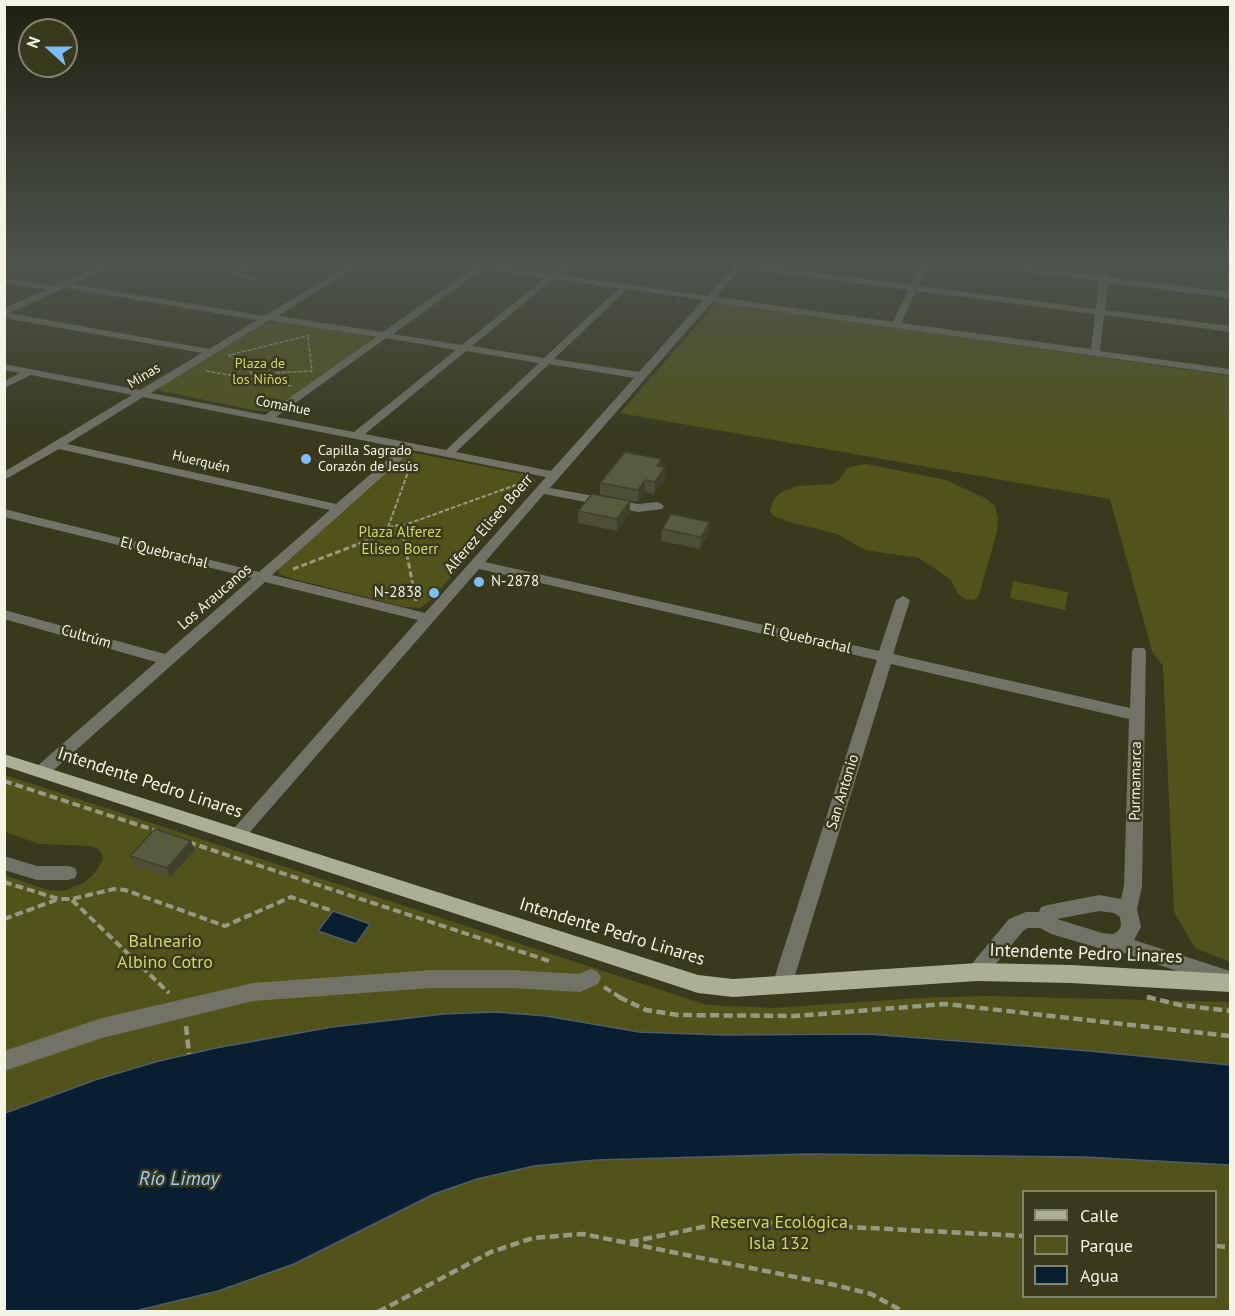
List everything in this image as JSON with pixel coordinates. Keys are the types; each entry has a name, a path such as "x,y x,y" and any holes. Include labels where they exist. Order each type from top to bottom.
{"main road":[{"name":"Intendente Pedro Linares","path":"4,760 681,980 733,988 977,972 1230,981"}],"street":[{"path":"55,323 210,352"},
{"name":"Minas","path":"4,477 258,323"},
{"path":"305,323 642,376"},
{"path":"268,418 401,323"},
{"path":"356,436 494,323"},
{"path":"448,454 587,323"},
{"name":"Alferez Eliseo Boerr","path":"237,835 476,564 531,483 555,475 688,323"},
{"path":"892,323 1230,372"},
{"path":"1095,353 1099,323"},
{"path":"1187,323 1230,329"},
{"name":"Comahue","path":"4,366 356,436 409,453 448,454 555,475"},
{"path":"4,385 30,372"},
{"name":"Huerquén","path":"57,446 339,509"},
{"name":"Los Araucanos","path":"41,772 339,509 409,453"},
{"path":"531,483 634,508 658,506"},
{"name":"El Quebrachal","path":"4,513 429,618"},
{"name":"El Quebrachal","path":"476,564 1137,715"},
{"name":"San Antonio","path":"782,985 903,600"},
{"name":"Cultrúm","path":"4,614 167,660"},
{"name":"Purmamarca","path":"1115,942 1125,938 1131,927 1129,913 1125,909 1130,903 1133,886 1139,651"},
{"path":"4,863 38,873 68,873"},
{"path":"1045,920 1048,913 1099,903 1113,904 1125,909"},
{"path":"977,972 1016,925 1026,920 1045,920 1051,926 1115,942 1230,981"},
{"path":"4,1060 102,1028 253,992 432,979 501,979 580,983 591,978"}],"path":[{"path":"246,378 253,374 312,371 308,337 229,355 253,374"},
{"path":"310,353 314,354"},
{"path":"206,371 299,388"},
{"path":"387,533 386,530 414,458 409,453"},
{"path":"388,527 402,526 531,483"},
{"path":"402,526 416,601"},
{"path":"288,571 387,533 394,535 402,532"},
{"path":"409,603 424,599"},
{"path":"4,882 59,899 72,899 114,889 125,890 225,926 291,897 333,911"},
{"path":"4,887 11,884"},
{"path":"4,919 59,899"},
{"path":"72,899 183,1007 189,1054"},
{"path":"628,1243 732,1221 1022,1236"},
{"path":"378,1311 491,1252 533,1238 583,1233 835,1285 871,1294 904,1311"}],"green space":[{"name":"Plaza de los Niños","path":"292,323 366,335 373,339 268,411 257,411 158,390 162,386 265,324"},
{"path":"698,323 865,323 1230,376 1230,962 1195,948 1174,912 1163,666 1152,651 1110,499 620,413"},
{"name":"Plaza Alferez Eliseo Boerr","path":"415,453 528,475 536,480 430,601 420,608 405,607 278,573 279,568 401,458"},
{"path":"866,464 946,480 985,498 995,506 998,518 997,532 978,598 965,599 958,594 951,580 919,558 865,550 837,534 789,522 772,515 770,511 774,499 780,493 797,486 833,484 848,467"},
{"path":"1013,581 1068,592 1065,610 1010,598"},
{"name":"Balneario Albino Cotro","path":"5,775 707,1005 774,1008 918,998 987,996 1230,1002 1230,1065 868,1034 671,1035 606,1028 546,1016 496,1012 444,1014 332,1027 216,1048 159,1061 98,1079 5,1113 5,875 47,890 64,891 85,882 94,874 103,860 98,849 90,846 39,844 5,832"},
{"name":"Reserva Ecológica Isla 132","path":"807,1154 1084,1157 1230,1165 1230,1311 135,1312 218,1291 294,1264 434,1194 477,1179 534,1166 596,1160"}],"water":[{"path":"333,911 370,924 356,944 318,931"},
{"name":"Río Limay","path":"496,1012 546,1016 639,1032 722,1035 868,1034 1090,1051 1230,1065 1230,1165 1084,1157 807,1154 596,1160 534,1166 477,1179 434,1194 294,1264 218,1291 135,1311 5,1311 5,1113 98,1079 159,1061 216,1048 332,1027 444,1014"}],"building":[{"path":"625,452 662,459 657,466 665,467 655,482 645,480 638,490 600,483"},
{"path":"592,494 630,501 617,519 578,511"},
{"path":"671,514 710,522 701,537 662,529"},
{"path":"155,829 191,841 167,868 130,856"}],"place":[{"name":"Capilla Sagrado Corazón de Jesús","path":"306,459"},
{"name":"N-2878","path":"479,582"},
{"name":"N-2838","path":"434,593"}]}
